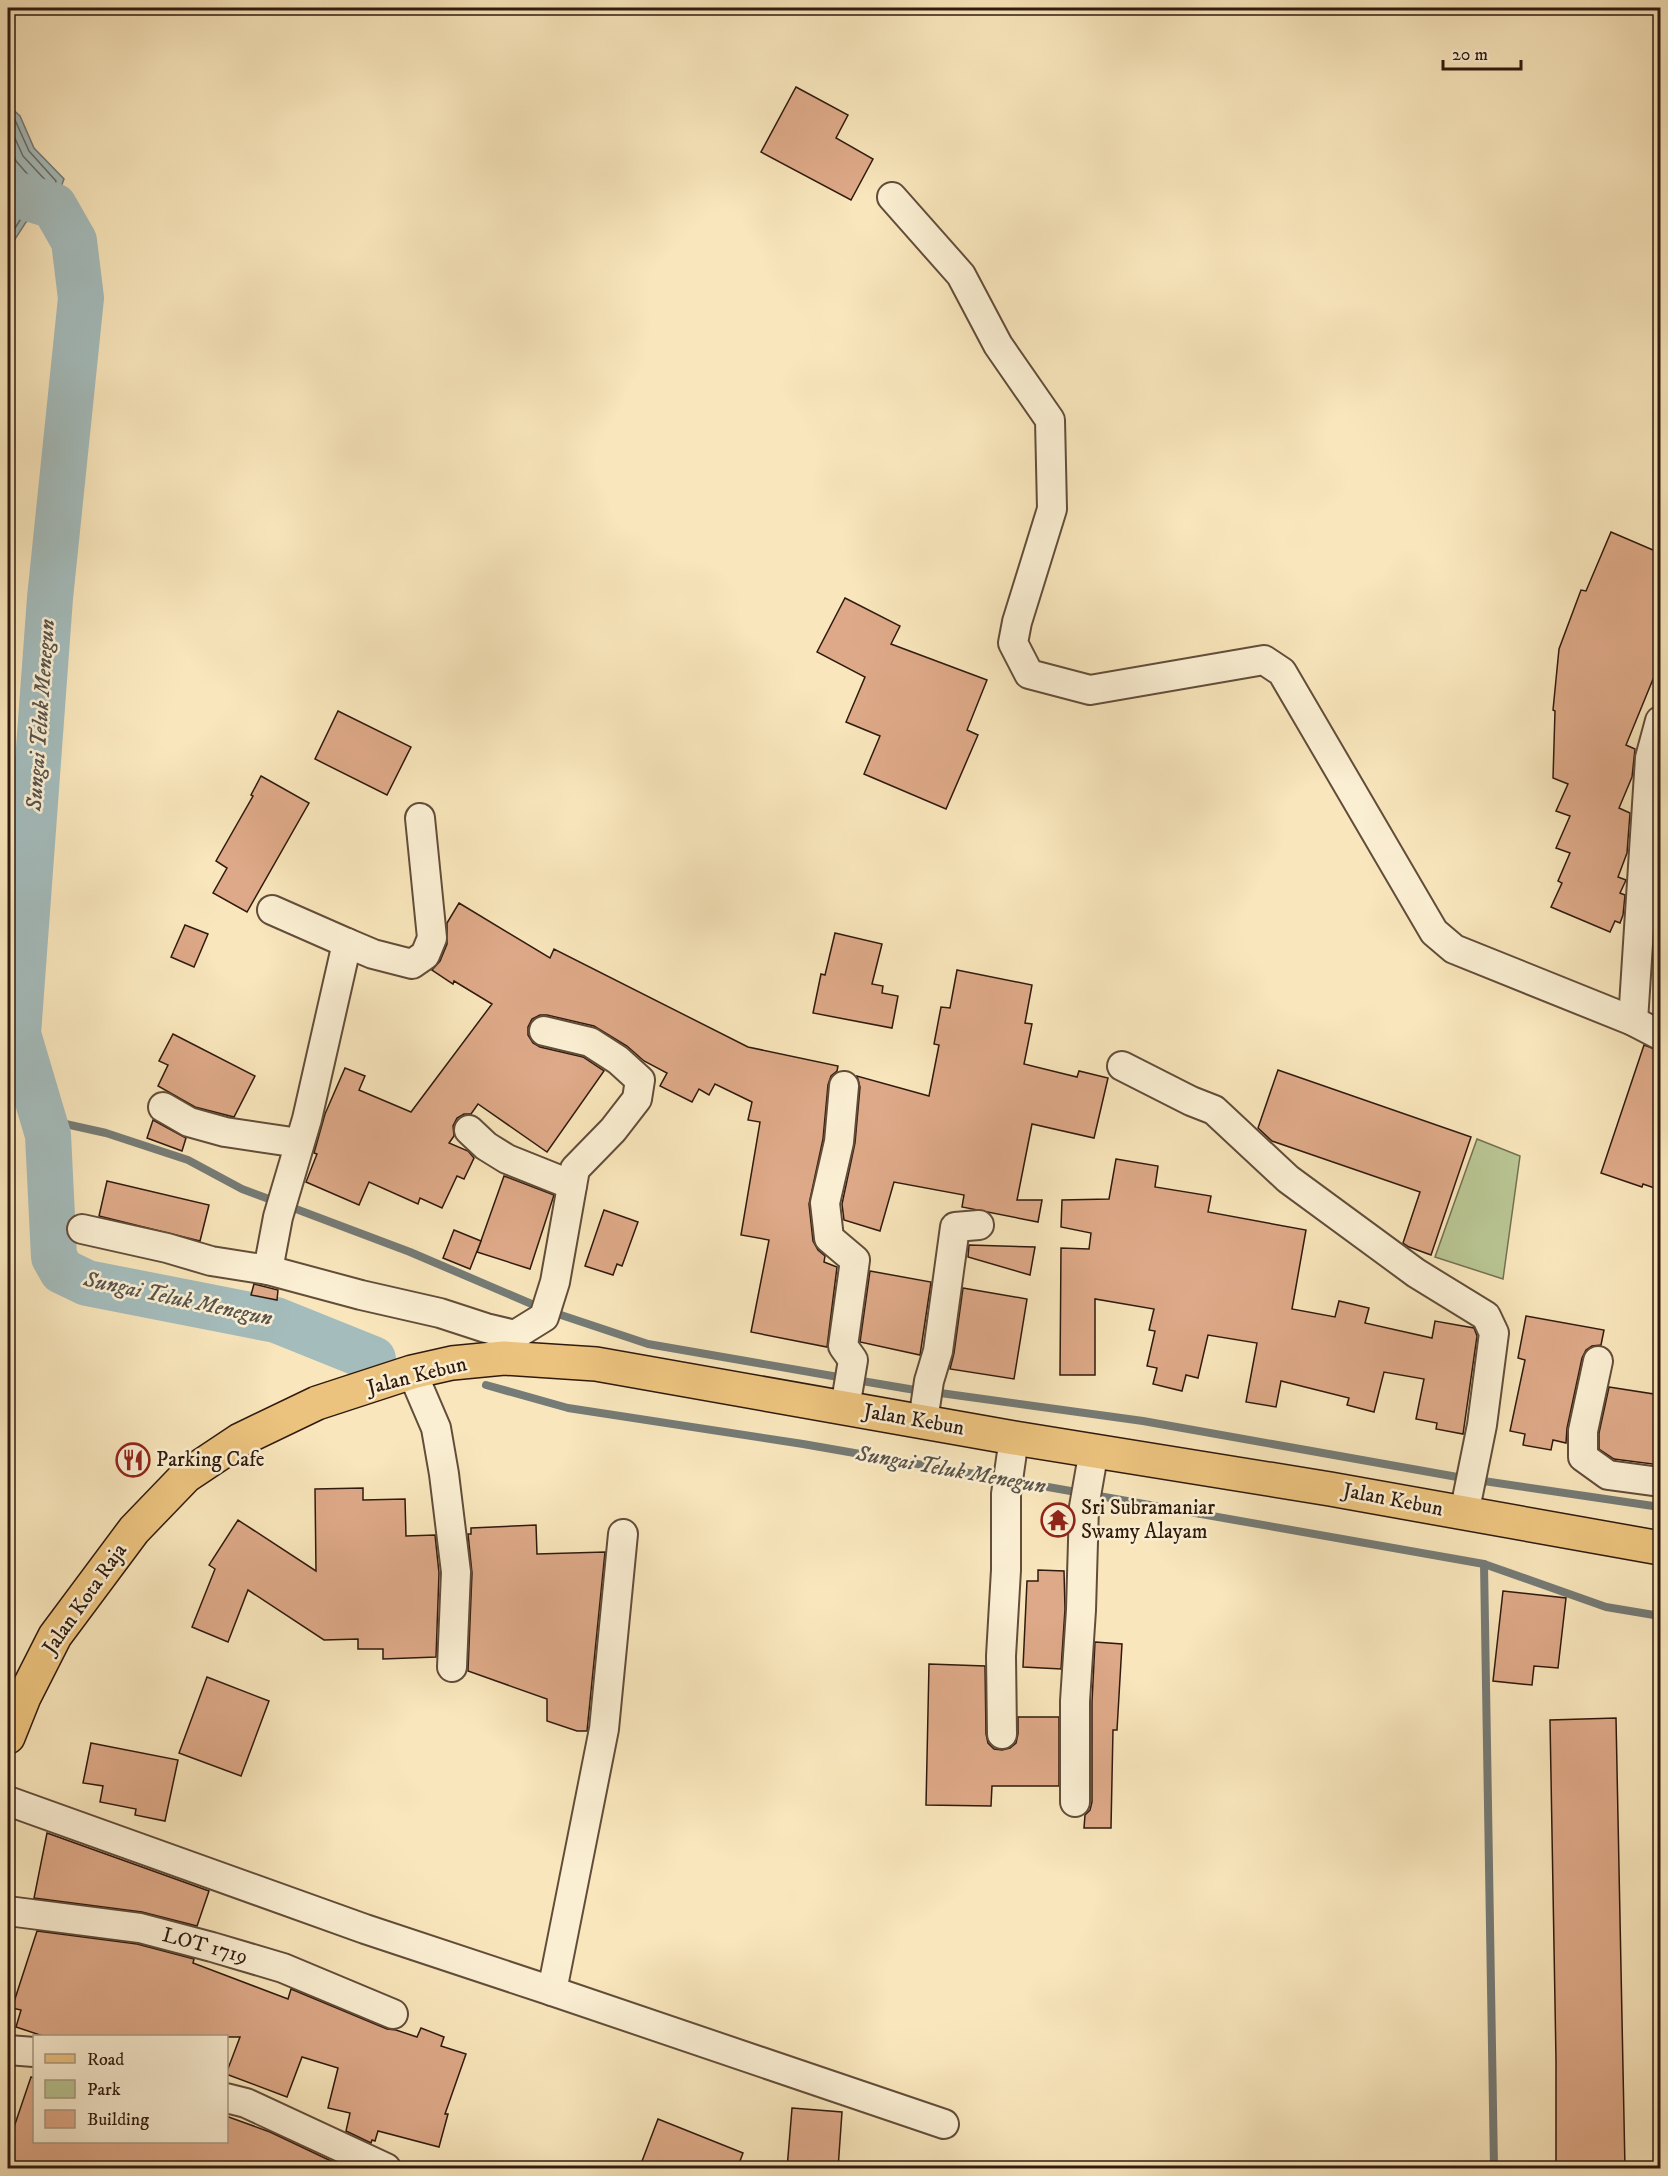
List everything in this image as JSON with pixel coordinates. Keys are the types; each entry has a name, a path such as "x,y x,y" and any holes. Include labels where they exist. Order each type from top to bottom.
{"main road":[{"name":"Jalan Kebun","path":"186,1476 240,1440 317,1403 412,1372 510,1347 596,1364 848,1389 926,1402 1014,1438 1330,1489 1469,1488 1660,1548"},
{"name":"Jalan Kota Raja","path":"8,1737 24,1697 56,1636 134,1530 186,1476"}],"street":[{"path":"892,196 961,275 998,345 1050,420 1052,509 1017,622 1013,643 1029,674 1090,690 1264,660 1282,672 1434,932 1454,949 1633,1021 1660,1035"},
{"path":"1633,1021 1650,758 1660,721"},
{"path":"272,910 374,954 412,964 424,955 432,938 420,818"},
{"path":"268,1270 281,1204 307,1119 346,943"},
{"path":"82,1229 167,1248 211,1261 268,1270 440,1313 486,1328 510,1347 546,1309 555,1282 575,1169 614,1130 637,1099 640,1080 618,1060 590,1042 544,1031"},
{"path":"1122,1066 1191,1101 1214,1110 1288,1179 1416,1273 1486,1316 1494,1333 1482,1425 1469,1488"},
{"path":"844,1086 839,1142 825,1203 829,1238 855,1260 843,1346 853,1360 848,1389"},
{"path":"163,1107 189,1122 225,1132 299,1143"},
{"path":"469,1130 486,1146 507,1159 572,1185"},
{"path":"926,1402 938,1351 955,1227 979,1225"},
{"path":"1598,1361 1583,1431 1584,1457 1608,1475 1660,1482"},
{"path":"412,1372 436,1428 444,1474 456,1572 452,1667"},
{"path":"1002,1734 1001,1656 1006,1570 1007,1485 1014,1438"},
{"path":"1075,1802 1076,1701 1085,1499 1094,1450"},
{"path":"552,1991 603,1729 623,1533"},
{"path":"8,1802 365,1929 944,2124"},
{"name":"LOT 1719","path":"8,1911 140,1928 212,1947 283,1968 393,2014"},
{"path":"8,2050 33,2052"},
{"path":"228,2098 246,2103 386,2169"}],"green space":[{"path":"1477,1139 1520,1156 1503,1279 1435,1257"}],"water":[{"path":"8,105 20,116 34,148 64,179 54,206 26,222 8,250"}],"building":[{"path":"796,87 848,115 836,138 873,159 851,200 761,152"},
{"path":"1611,532 1660,553 1660,662 1626,745 1635,749 1632,777 1619,808 1630,813 1627,853 1618,877 1626,880 1620,893 1625,895 1620,923 1615,921 1610,932 1551,907 1562,883 1558,881 1570,853 1556,848 1570,816 1556,811 1568,784 1553,778 1555,711 1553,710 1559,649 1581,590 1586,591"},
{"path":"845,598 900,626 891,644 987,680 967,730 978,735 946,809 864,774 880,736 846,722 865,677 817,652"},
{"path":"338,711 411,747 387,795 315,759"},
{"path":"261,776 309,803 247,912 213,893 227,868 216,861 253,796 251,795"},
{"path":"459,903 550,958 554,949 748,1047 838,1066 828,1085 823,1139 809,1204 813,1241 825,1256 824,1262 837,1267 827,1347 751,1332 769,1240 741,1235 760,1122 748,1120 752,1102 715,1084 709,1095 699,1089 692,1102 660,1086 667,1073 644,1061 627,1046 594,1026 540,1015 532,1019 528,1027 528,1035 533,1043 540,1047 583,1057 604,1071 547,1152 478,1104 471,1114 464,1114 457,1118 453,1126 454,1136 449,1143 468,1151 474,1158 464,1179 457,1176 442,1208 420,1198 418,1204 369,1182 359,1205 306,1182 317,1154 314,1153 325,1114 345,1068 365,1076 359,1090 411,1112 492,1004 454,981 453,984 432,970 440,961 447,944 447,923"},
{"path":"185,925 208,934 194,967 171,957"},
{"path":"835,933 882,944 872,984 883,986 882,993 898,996 892,1028 813,1013 821,974 825,975"},
{"path":"957,970 1032,985 1025,1023 1032,1024 1024,1064 1077,1077 1079,1071 1108,1078 1094,1138 1032,1124 1017,1200 1042,1200 1038,1222 962,1207 964,1195 894,1182 880,1231 844,1220 842,1204 855,1143 860,1087 857,1076 929,1096 939,1045 934,1044 941,1007 950,1008"},
{"path":"173,1034 255,1076 234,1117 195,1107 158,1086 168,1065 159,1061"},
{"path":"1644,1045 1660,1051 1660,1190 1643,1184 1642,1187 1601,1173"},
{"path":"1278,1070 1471,1137 1431,1255 1403,1243 1420,1192 1272,1141 1258,1128"},
{"path":"153,1120 186,1138 182,1151 147,1138"},
{"path":"1116,1159 1158,1166 1155,1187 1211,1196 1208,1212 1306,1230 1292,1309 1335,1317 1339,1301 1369,1308 1365,1323 1432,1338 1435,1321 1474,1328 1477,1336 1463,1434 1436,1429 1437,1423 1416,1419 1424,1379 1384,1372 1374,1412 1347,1405 1349,1398 1281,1381 1276,1407 1246,1402 1257,1343 1208,1335 1198,1378 1186,1375 1182,1391 1153,1384 1157,1368 1147,1366 1155,1331 1149,1330 1154,1309 1095,1299 1095,1375 1060,1375 1061,1248 1089,1249 1091,1233 1061,1227 1062,1200 1109,1199"},
{"path":"504,1176 554,1195 530,1269 477,1252"},
{"path":"107,1181 209,1205 200,1241 99,1216"},
{"path":"604,1210 638,1222 622,1266 617,1264 613,1275 585,1266"},
{"path":"454,1230 481,1241 470,1269 443,1258"},
{"path":"969,1245 1035,1247 1030,1275 968,1257"},
{"path":"870,1271 931,1282 920,1355 860,1342"},
{"path":"254,1284 278,1290 277,1300 251,1295"},
{"path":"963,1288 1027,1299 1014,1379 950,1369"},
{"path":"1526,1316 1604,1330 1601,1345 1592,1346 1586,1350 1582,1358 1566,1443 1553,1440 1551,1450 1523,1445 1525,1434 1510,1431 1525,1360 1518,1358"},
{"path":"1609,1387 1660,1395 1660,1465 1614,1459 1599,1449 1599,1433"},
{"path":"363,1488 363,1500 405,1499 406,1536 435,1535 439,1573 436,1657 383,1659 383,1649 358,1649 358,1639 324,1640 248,1590 228,1642 192,1627 215,1569 209,1565 238,1520 316,1571 315,1489"},
{"path":"536,1525 537,1554 605,1552 587,1731 577,1731 547,1721 547,1699 468,1671 472,1573 468,1534 471,1534 471,1528"},
{"path":"1038,1570 1064,1571 1065,1609 1061,1669 1023,1667 1027,1581 1038,1581"},
{"path":"1503,1591 1566,1598 1558,1668 1534,1666 1532,1685 1493,1681"},
{"path":"1095,1642 1122,1644 1117,1730 1113,1730 1111,1828 1084,1828 1085,1815 1090,1810 1092,1802 1092,1702"},
{"path":"929,1664 985,1666 986,1734 988,1743 994,1749 1010,1748 1016,1743 1018,1717 1059,1717 1059,1786 992,1786 991,1806 926,1805"},
{"path":"207,1677 269,1701 241,1776 179,1753"},
{"path":"1616,1718 1625,2169 1556,2169 1550,1720"},
{"path":"91,1743 178,1760 165,1821 135,1815 136,1809 100,1802 103,1786 83,1783"},
{"path":"47,1833 209,1891 197,1926 142,1912 34,1898"},
{"path":"37,1931 137,1944 194,1959 193,1963 288,1999 291,1989 387,2029 417,2037 421,2028 444,2037 441,2046 466,2054 445,2114 448,2114 439,2147 378,2131 375,2141 372,2140 371,2143 346,2131 350,2113 328,2108 338,2068 302,2057 287,2097 228,2075 228,2069 240,2037 228,2037 228,2035 40,2035 16,2027 21,2010 12,2008"},
{"path":"31,2077 33,2078 33,2143 228,2143 228,2117 270,2132 348,2169 8,2169 8,2133 12,2133"},
{"path":"792,2108 842,2112 838,2169 787,2169"},
{"path":"658,2119 743,2153 737,2169 639,2169"}],"waterway":[{"name":"Sungai Teluk Menegun","path":"8,192 54,206 74,241 81,298 50,598 18,1034 48,1135 54,1257 62,1271 87,1283 276,1320 373,1359"},
{"path":"43,1119 106,1133 188,1160 242,1189 277,1202"},
{"path":"288,1206 410,1252 541,1308"},
{"path":"552,1312 648,1344 844,1378"},
{"path":"856,1380 921,1391"},
{"name":"Sungai Teluk Menegun","path":"486,1385 568,1408 803,1444 1003,1479"},
{"path":"933,1392 1143,1421 1463,1478 1660,1507"},
{"name":"Sungai Teluk Menegun","path":"1014,1481 1484,1564 1606,1607 1660,1616"},
{"path":"1484,1564 1494,2168"}],"place":[{"name":"Parking Cafe","path":"133,1460"},
{"name":"Sri Subramaniar Swamy Alayam","path":"1058,1520"}]}
